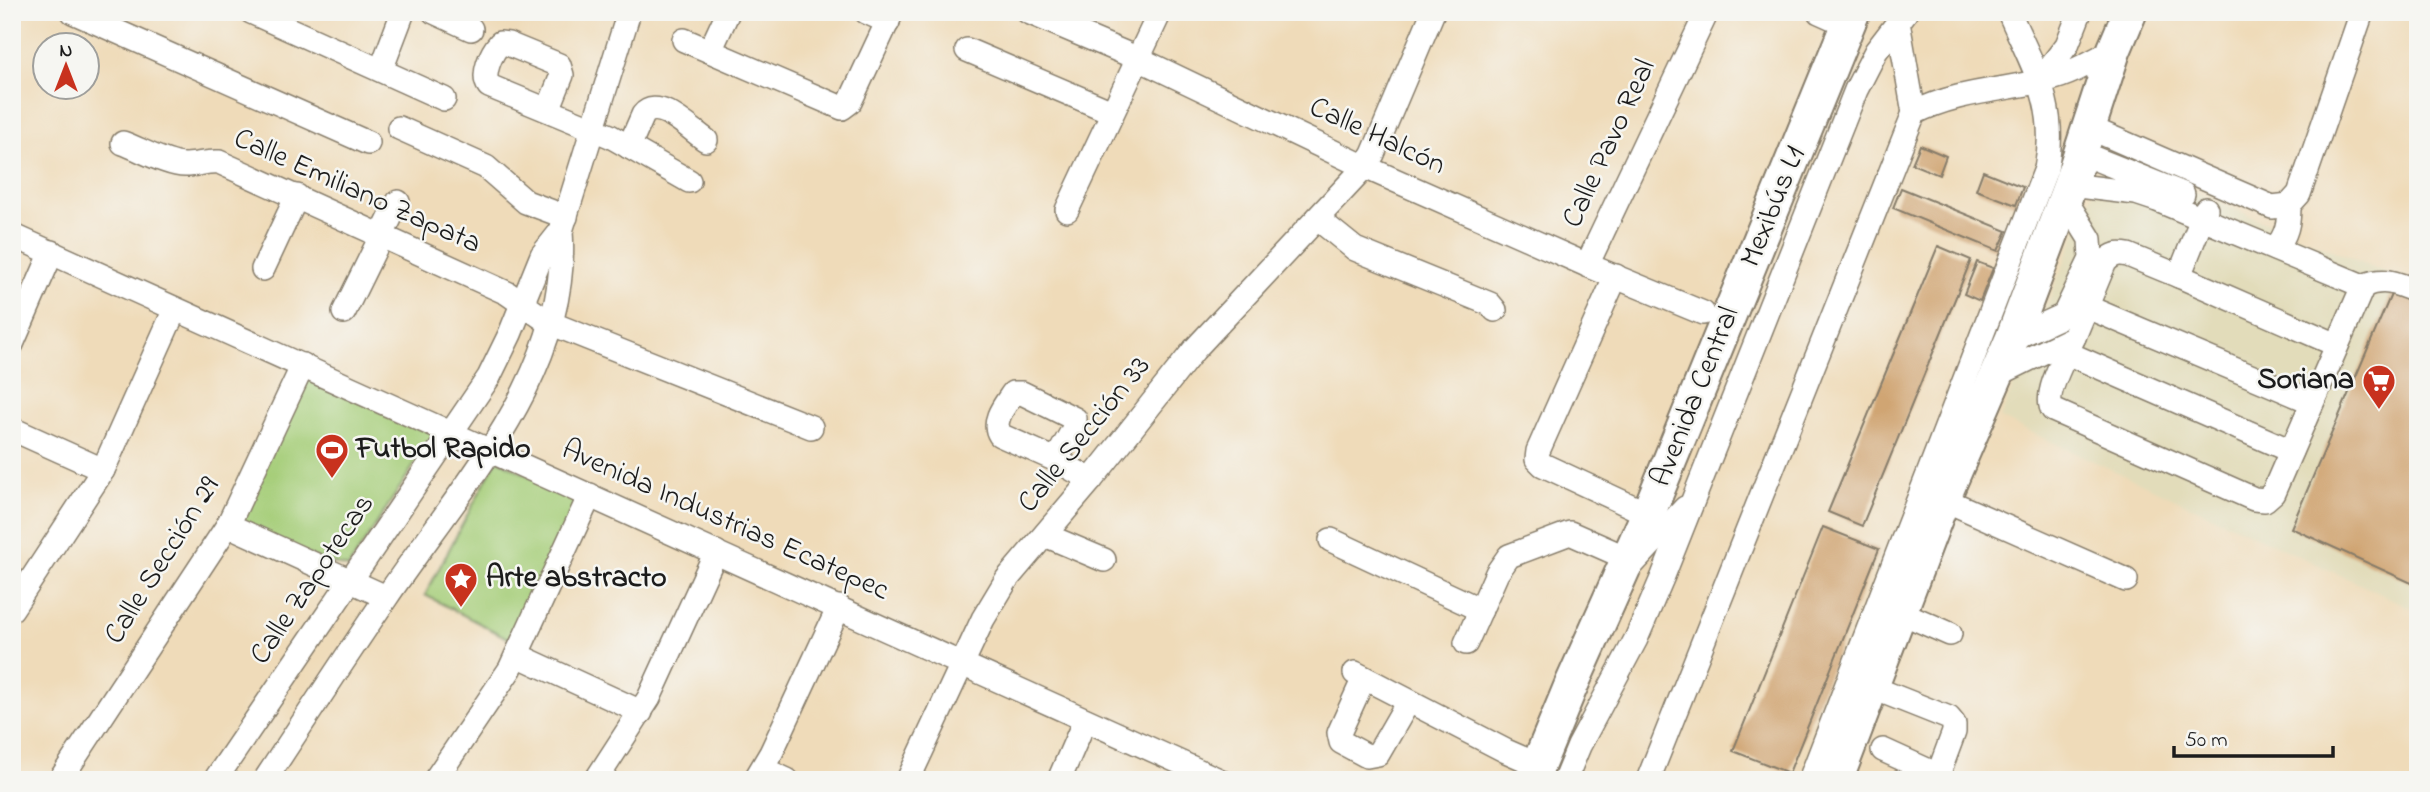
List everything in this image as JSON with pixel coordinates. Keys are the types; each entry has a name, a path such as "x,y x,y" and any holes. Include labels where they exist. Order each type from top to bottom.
{"highway":[{"path":"2114,50 2118,12"},
{"path":"1836,780 1943,499 2012,340 2068,192 2114,50 2130,12"},
{"name":"Avenida Central","path":"1545,775 1840,17"}],"street":[{"path":"73,12 368,143"},
{"path":"251,12 444,99"},
{"path":"381,70 403,12"},
{"path":"434,12 471,29"},
{"name":"Calle Zapotecas","path":"265,780 386,597 490,449 537,366 550,323 563,262 563,224 629,12"},
{"path":"710,51 728,12"},
{"path":"684,40 842,108 850,102 890,17 866,12"},
{"name":"Calle Halcón","path":"1028,12 1139,60 1365,167 1703,313"},
{"path":"1067,210 1160,12"},
{"name":"Calle Sección 33","path":"908,780 997,594 1194,350 1365,167 1373,154 1433,12"},
{"name":"Calle Pavo Real","path":"1587,265 1707,12"},
{"path":"1810,780 2046,169 2051,131 2047,104 2009,12"},
{"path":"2039,81 2067,45 2080,12"},
{"path":"2275,248 2288,228 2289,205 2299,194 2362,12"},
{"path":"1648,780 1914,113 1902,17"},
{"name":"Mexibús L1","path":"1545,775 1579,746 1636,639 1856,90 1876,51 1902,17"},
{"path":"967,50 1112,112"},
{"path":"1914,113 1958,95 2061,76 2114,50"},
{"path":"629,148 643,115 654,107 664,110 706,140"},
{"path":"548,110 592,128 689,181"},
{"path":"399,128 486,167 526,202 563,224"},
{"path":"2085,140 2272,207 2289,205"},
{"path":"2085,140 2190,198 2204,213"},
{"name":"Calle Emiliano Zapata","path":"123,142 174,164 185,166 209,161 219,162 507,293 550,323 811,427"},
{"path":"2012,340 2064,315 2091,259 2090,239 2068,192 2136,193 2204,213 2230,229 2363,286 2383,280 2418,292"},
{"path":"263,270 296,196"},
{"path":"344,312 398,202"},
{"path":"2179,276 2204,213"},
{"path":"1318,219 1355,248 1490,304 1495,310"},
{"name":"Calle Zapotecas","path":"215,780 351,582 496,363 541,255 563,224"},
{"name":"Avenida Industrias Ecatepec","path":"12,234 839,607 1210,778"},
{"path":"12,344 52,253"},
{"path":"2337,345 2128,255 2115,254 2105,262 2048,401 2053,410 2070,418 2260,500 2269,498 2273,493 2363,286"},
{"path":"1616,276 1537,458 1543,465 1648,514"},
{"path":"2087,307 2312,402"},
{"path":"12,609 103,470 175,309"},
{"path":"1997,376 2071,345 2291,452"},
{"name":"Calle Sección 29","path":"60,780 228,525 303,365"},
{"path":"12,429 103,470"},
{"path":"1056,460 1091,480"},
{"path":"435,780 517,655 590,495"},
{"path":"1466,643 1497,573 1509,556 1570,533 1625,567 1647,550 1694,498"},
{"path":"1943,499 2126,580"},
{"path":"228,525 386,597"},
{"path":"1045,535 1104,560"},
{"path":"1331,540 1481,610"},
{"path":"596,780 641,712 716,552"},
{"path":"787,780 759,774 839,607"},
{"path":"1900,612 1950,634"},
{"path":"517,655 641,712"},
{"path":"1408,702 1378,754 1367,755 1342,743 1339,738 1360,676 1506,751 1545,775"},
{"path":"1871,687 1952,720 1954,732 1942,778 1883,750"},
{"path":"1059,780 1086,720"}],"shaded area":[{"path":"2108,156 2418,286 2418,611 2000,418"}],"green space":[{"path":"309,375 435,433 348,568 231,530"},
{"path":"497,459 581,503 509,639 425,595"}],"building":[{"path":"1920,145 1946,156 1939,175 1912,164"},
{"path":"1983,171 2023,187 2016,205 1976,190"},
{"path":"1901,188 2007,231 1998,251 1893,208"},
{"path":"1938,246 1971,260 1862,526 1828,512"},
{"path":"1977,262 1993,268 1980,301 1964,294"},
{"name":"Soriana","path":"2395,285 2418,295 2418,586 2291,528"},
{"path":"1823,527 1879,549 1789,773 1733,751"}],"place":[{"name":"Soriana","path":"2379,411"},
{"name":"Futbol Rapido","path":"332,480"},
{"name":"Arte abstracto","path":"461,609"}]}
